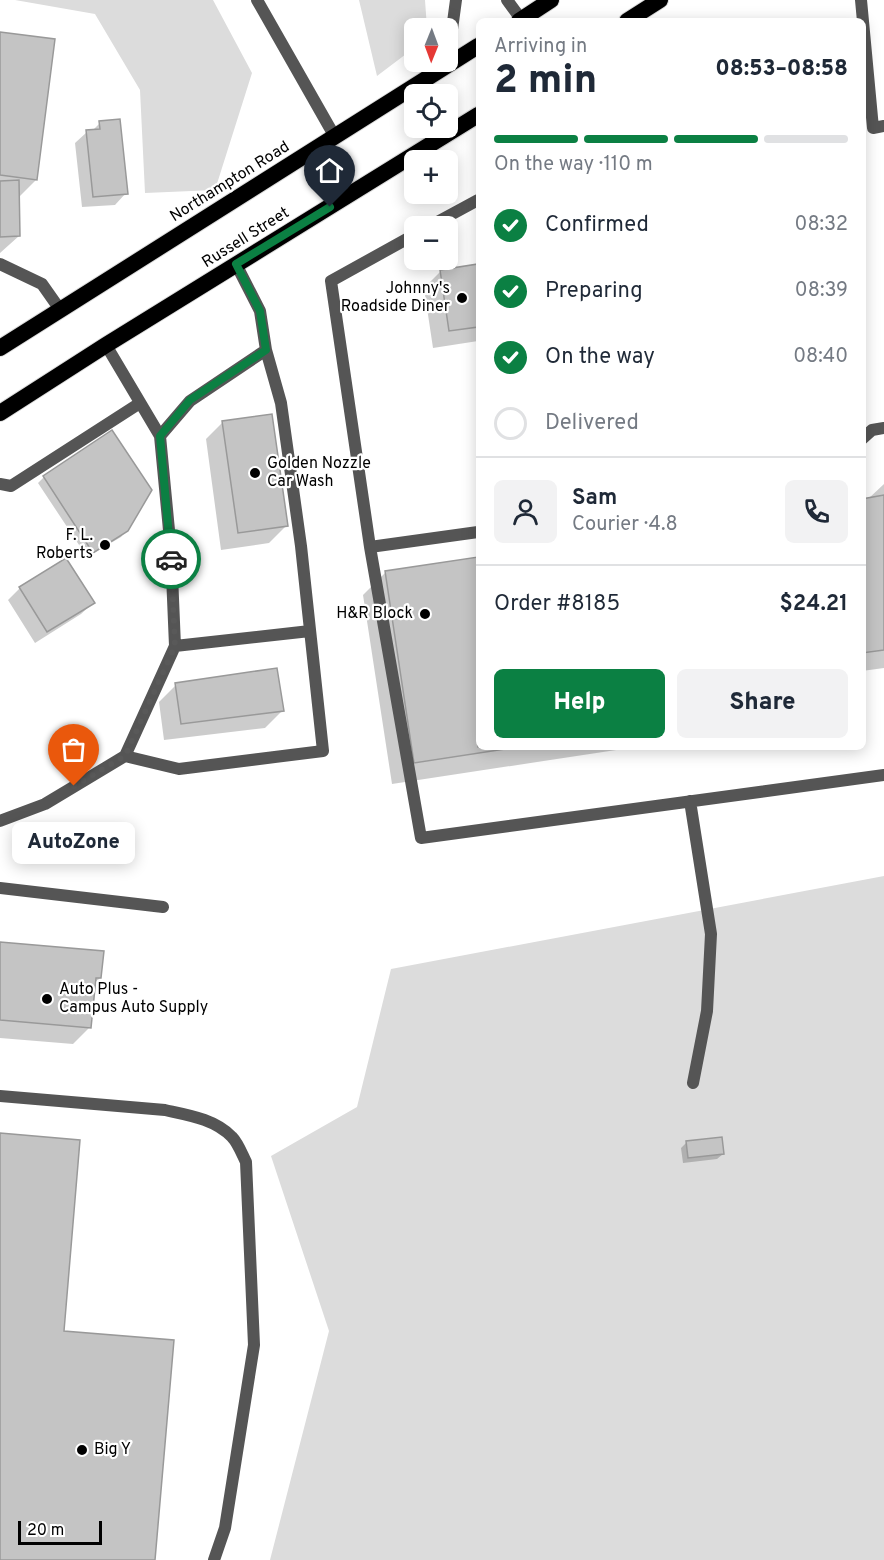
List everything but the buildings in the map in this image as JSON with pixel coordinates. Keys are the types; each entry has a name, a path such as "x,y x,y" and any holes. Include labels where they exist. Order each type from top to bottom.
{"highway":[{"path":"523,18 551,0"},
{"path":"632,18 660,0"},
{"name":"Northampton Road","path":"458,59 476,47"},
{"name":"Northampton Road","path":"0,348 438,72"},
{"name":"Russell Street","path":"106,345 476,116"},
{"path":"0,413 106,345"}],"street":[{"path":"257,0 335,137"},
{"path":"454,18 456,0"},
{"path":"507,0 519,18"},
{"path":"861,0 863,18"},
{"path":"866,53 873,128"},
{"path":"448,216 476,201"},
{"path":"404,241 331,281 370,547 421,838 884,775"},
{"path":"0,264 42,284 61,311"},
{"path":"125,756 179,770 323,751 301,546 281,403 266,350 260,311 236,264"},
{"path":"0,821 45,804 125,756 175,646 171,551 160,436 106,345"},
{"path":"160,436 190,400 266,350"},
{"path":"0,484 11,486 140,403"},
{"path":"866,436 872,430 884,428"},
{"path":"370,547 476,532"},
{"path":"175,646 310,631"},
{"path":"690,801 711,933 707,1011 693,1083"},
{"path":"0,888 163,907"},
{"path":"0,1096 188,1114 212,1122 233,1137 246,1162 254,1345 225,1528 214,1560"}],"shaded area":[{"path":"15,0 213,0 252,73 215,190 145,193 140,90 95,14"},
{"path":"359,0 425,0 426,18 404,18 404,56 377,76"},
{"path":"884,876 884,1560 270,1560 329,1331 271,1156 357,1107 391,969"}],"way so far":[{"path":"74,786 125,756 175,646 171,559"}],"place":[{"name":"Johnny's Roadside Diner","path":"462,298"},
{"name":"Golden Nozzle Car Wash","path":"255,473"},
{"name":"F. L. Roberts","path":"105,545"},
{"name":"H&R Block","path":"425,614"},
{"name":"AutoZone","path":"74,786"},
{"name":"Auto Plus - Campus Auto Supply","path":"47,999"},
{"name":"Big Y","path":"82,1450"}],"route":[{"path":"171,559 160,436 190,400 266,350 260,311 236,264 330,207"}]}
